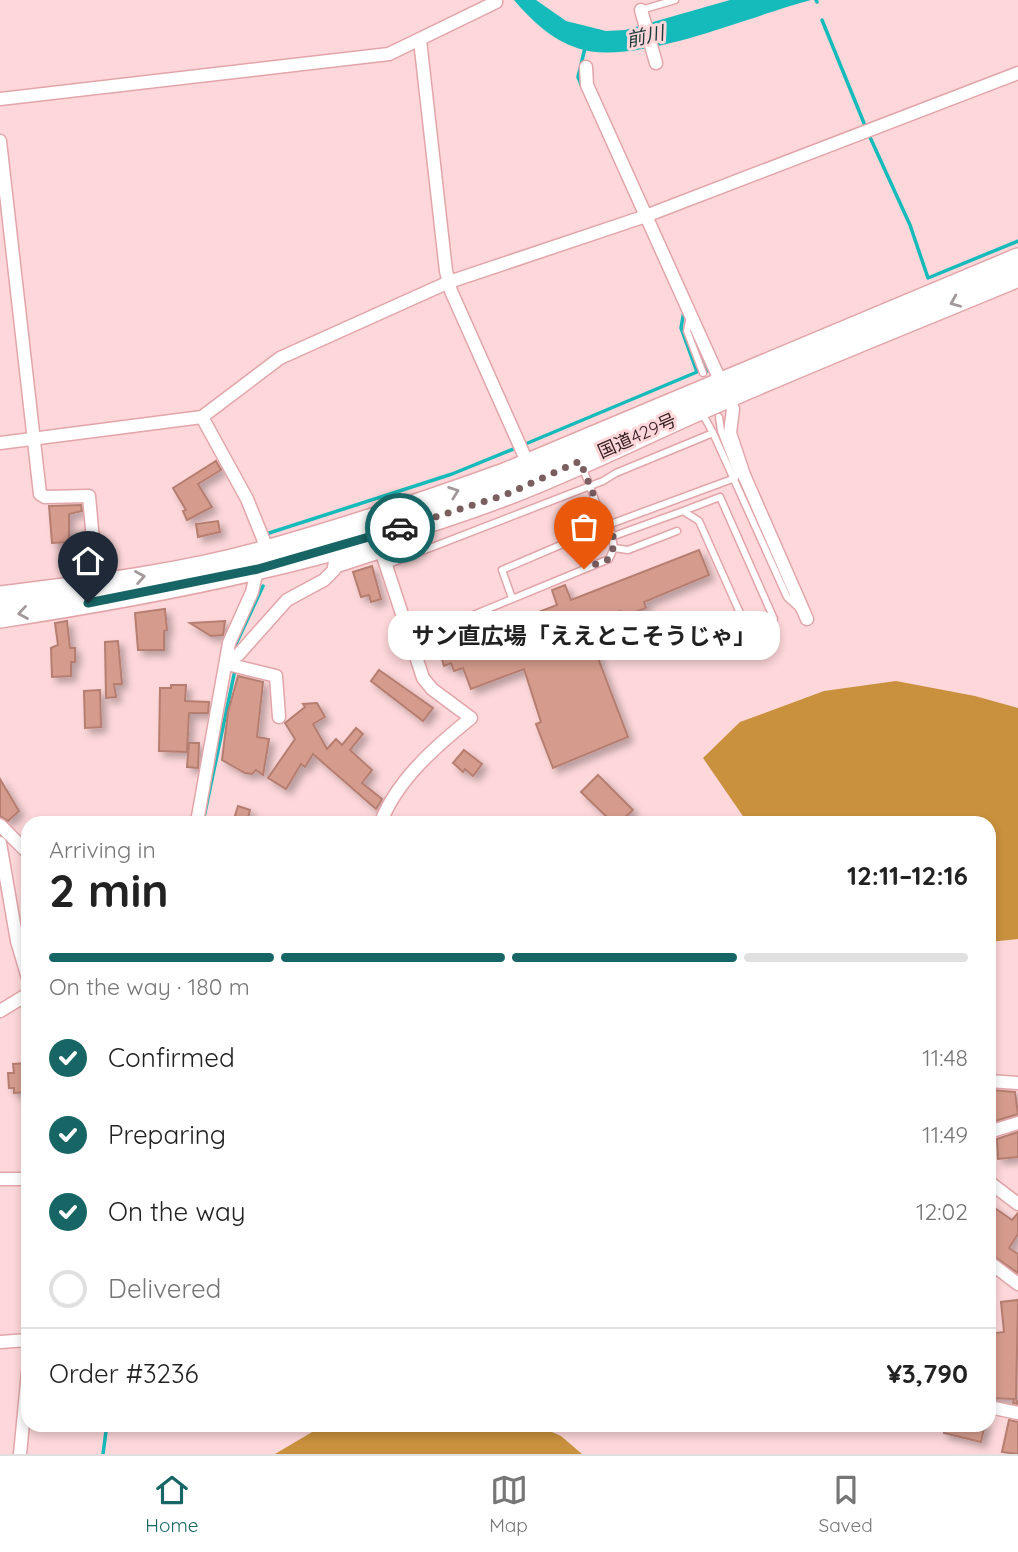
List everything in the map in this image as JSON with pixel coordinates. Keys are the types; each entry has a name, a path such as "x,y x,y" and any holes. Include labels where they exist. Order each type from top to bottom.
{"highway":[{"name":"国道429号","path":"0,617 90,591 336,548 505,495 577,453 717,384 1018,259"},
{"name":"国道429号","path":"717,384 1018,276"},
{"name":"国道429号","path":"376,536 523,452 577,453 710,413 717,384"},
{"name":"国道429号","path":"0,597 90,591"}],"street":[{"path":"0,99 389,54 496,2"},
{"path":"642,11 655,60"},
{"path":"419,40 449,282 523,452"},
{"path":"586,67 587,85 643,217 690,316 717,384 733,409 730,433 739,477 806,616"},
{"path":"0,443 202,417 280,358 449,282 643,217 1018,73"},
{"path":"0,141 40,494 45,497 89,496 90,591"},
{"path":"198,816 229,643 252,592 264,541 247,499 202,417"},
{"path":"376,536 423,678 432,689 471,719 425,758 384,816"},
{"path":"227,661 238,655 287,600 324,580 336,548"},
{"path":"227,661 276,676 279,717"},
{"path":"0,825 21,846"},
{"path":"0,843 21,954"},
{"path":"0,1011 21,999"},
{"path":"996,1081 1018,1083"},
{"path":"996,1130 1018,1123"},
{"path":"0,1180 21,1179"},
{"path":"996,1187 1018,1204"},
{"path":"996,1267 1018,1284"},
{"path":"0,1342 21,1340"},
{"path":"996,1408 1018,1413"},
{"path":"20,1454 22,1432"}],"lane":[{"path":"642,11 675,0"},
{"path":"690,316 687,331 717,384"},
{"path":"710,413 713,433 739,477"},
{"path":"710,413 721,431 739,477"},
{"path":"385,565 590,486 713,433"},
{"path":"432,632 609,559 614,548 614,536 577,453"},
{"path":"512,598 502,570 608,526 739,477"},
{"path":"614,536 720,497 774,619 748,631 699,521 683,511"},
{"path":"614,548 628,550 677,531"}],"shaded area":[{"path":"896,681 975,696 1018,708 1018,939 996,941 996,816 743,816 703,758 740,722 824,691"},
{"path":"312,1432 552,1432 561,1436 582,1454 275,1454"}],"water":[{"name":"前川","path":"514,0 536,0 566,21 606,31 625,30 730,0 811,0 660,46 601,52 577,48 559,40 535,22"}],"building":[{"path":"216,461 221,470 198,484 212,507 187,520 183,511 186,510 173,488"},
{"path":"81,505 82,511 69,514 69,542 52,543 49,506"},
{"path":"218,521 220,532 198,537 196,524"},
{"path":"699,550 709,575 644,602 646,608 622,617 620,611 585,624 628,737 553,768 536,724 541,722 524,669 471,689 463,668 454,671 451,663 444,666 441,656 448,654 445,647 484,632 482,625 492,621 495,629 557,605 552,590 565,585 571,600"},
{"path":"372,566 381,599 371,602 369,595 361,597 353,572"},
{"path":"165,609 167,630 164,631 164,650 138,650 135,613"},
{"path":"67,621 70,648 75,648 75,662 71,662 71,676 52,677 51,648 58,645 55,623"},
{"path":"225,621 223,635 211,636 190,623"},
{"path":"118,641 122,684 114,684 116,697 106,698 105,642"},
{"path":"379,670 433,708 423,721 371,681"},
{"path":"238,676 263,682 257,737 269,739 263,775 256,770 252,774 245,773 222,760 228,712"},
{"path":"171,685 186,685 185,701 209,702 208,713 189,713 187,752 159,751 160,688 171,688"},
{"path":"100,690 101,727 85,728 84,691"},
{"path":"317,703 325,717 313,724 327,749 336,739 342,745 356,728 363,734 350,750 372,770 362,783 382,799 376,809 313,754 305,767 301,764 286,789 268,778 295,739 285,723 305,707 303,704"},
{"path":"189,743 199,743 198,768 187,767"},
{"path":"464,750 482,764 473,776 453,763"},
{"path":"598,775 633,810 626,816 606,816 581,792"},
{"path":"0,779 19,811 8,821 0,816"},
{"path":"238,806 250,810 248,816 235,816"},
{"path":"21,1063 21,1092 14,1093 14,1088 9,1088 8,1073 14,1073 13,1064"},
{"path":"996,1090 1015,1092 1018,1114 996,1121"},
{"path":"1018,1132 1018,1157 998,1159 997,1139"},
{"path":"996,1209 1012,1220 1018,1213 1018,1234 1009,1248 1018,1254 1018,1273 996,1258"},
{"path":"1018,1300 1018,1404 1013,1403 1014,1399 996,1398 996,1333 1004,1332 1001,1302"},
{"path":"1009,1420 1018,1422 1018,1454 1002,1452"},
{"path":"944,1432 983,1432 981,1442"}],"waterway":[{"path":"822,20 866,128"},
{"path":"582,87 578,77 585,48"},
{"path":"869,135 910,225 928,278 1018,241"},
{"path":"523,445 697,372 681,328 684,311"},
{"path":"701,353 708,371"},
{"path":"266,534 452,474 516,448"},
{"path":"236,644 263,586"},
{"path":"204,816 235,670"},
{"path":"103,1454 106,1432"}],"way so far":[{"path":"400,528 505,495 580,461 606,526 610,526 614,536 614,548 609,559 584,569"}],"place":[{"name":"サン直広場「ええとこそうじゃ」","path":"584,569"}],"route":[{"path":"88,603 258,569 400,528"}]}
